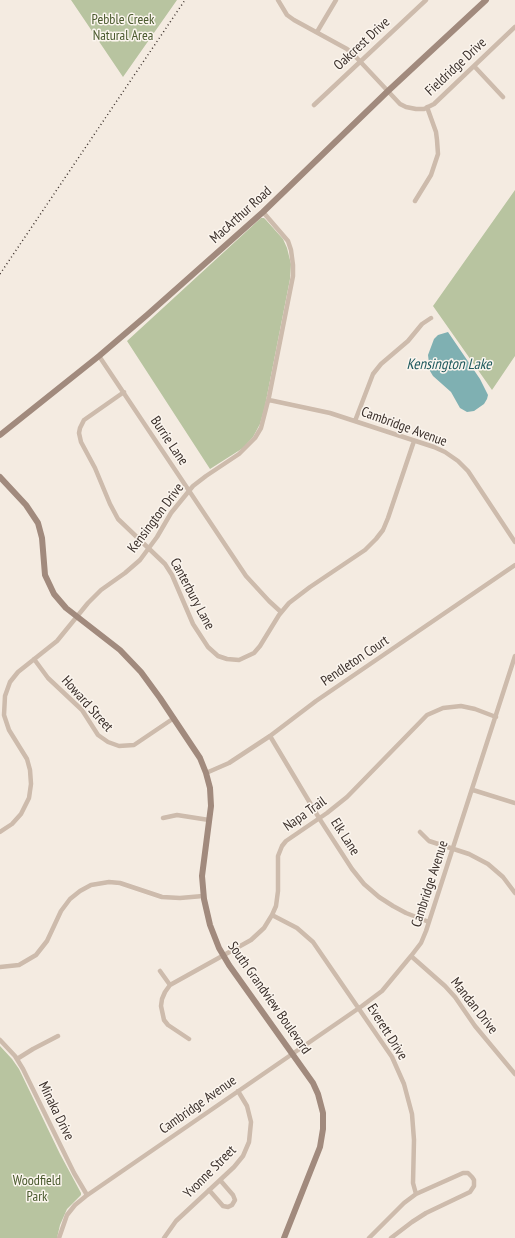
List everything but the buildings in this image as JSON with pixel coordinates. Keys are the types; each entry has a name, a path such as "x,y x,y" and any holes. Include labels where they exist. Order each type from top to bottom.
{"street":[{"name":"Fieldridge Drive","path":"278,0 287,15 347,49 397,100 406,107 416,109 427,108 434,104 515,27"},
{"path":"317,32 336,0"},
{"name":"Oakcrest Drive","path":"314,105 426,0"},
{"name":"MacArthur Road","path":"0,435 147,316 263,212 388,91 486,0"},
{"path":"474,66 502,97"},
{"path":"415,201 431,175 438,154 436,136 427,108"},
{"name":"Kensington Drive","path":"0,832 12,824 21,814 27,803 30,792 31,778 24,752 9,730 5,720 4,709 6,693 10,682 18,672 57,641 88,603 101,590 134,565 149,548 171,512 189,490 206,476 239,454 250,444 260,428 269,400 293,266 291,250 288,242 263,212"},
{"path":"355,421 373,374 381,364 408,341 422,324 431,318"},
{"name":"Burrie Lane","path":"99,356 246,576 281,612"},
{"name":"Canterbury Lane","path":"124,392 84,420 80,428 80,439 95,468 112,509 123,524 149,548 169,570 193,624 208,647 218,656 227,659 239,660 254,653 281,612 289,603 365,550 380,534 392,509 414,441"},
{"name":"Cambridge Avenue","path":"269,400 314,409 355,421 445,452 462,465 515,542"},
{"name":"South Grandview Boulevard","path":"0,477 34,516 41,534 45,575 59,601 77,617 114,645 149,681 200,758 206,773 211,796 203,863 203,896 210,925 223,956 308,1074 318,1094 323,1113 324,1129 318,1154 284,1238"},
{"name":"Pendleton Court","path":"206,773 229,763 270,736 316,701 515,565"},
{"name":"Cambridge Avenue","path":"59,1238 67,1215 75,1205 87,1195 359,1008 382,990 411,956 423,940 515,656"},
{"name":"Howard Street","path":"34,659 48,678 82,710 98,735 108,742 120,746 134,745 174,718"},
{"name":"Napa Trail","path":"170,985 255,937 264,928 272,915 277,900 278,856 282,846 293,835 347,797 427,715 443,708 461,706 475,709 496,717"},
{"name":"Elk Lane","path":"270,736 319,818 352,869 364,884 379,897 393,906 429,922"},
{"path":"472,790 515,804"},
{"path":"163,818 177,816 209,820"},
{"path":"420,832 429,841 476,857 488,864 503,877 515,893"},
{"path":"0,967 19,965 36,955 47,941 61,911 70,898 91,885 109,882 120,883 155,895 172,898 203,896"},
{"name":"Everett Drive","path":"272,915 290,924 309,938 319,950 392,1057 407,1094 412,1114 414,1134 413,1183 416,1194"},
{"name":"Mandan Drive","path":"411,956 455,996 475,1026 515,1074"},
{"path":"160,972 170,985 162,999 161,1010 163,1016 168,1024 189,1039"},
{"path":"17,1059 58,1036"},
{"name":"Minaka Drive","path":"0,1040 17,1059 74,1174 87,1195"},
{"name":"Yvonne Street","path":"164,1238 176,1221 238,1163 243,1156 250,1138 251,1122 248,1110 238,1091"},
{"path":"368,1238 404,1203 416,1194 463,1172 470,1175 474,1180 474,1186 470,1192 426,1213 391,1238"},
{"path":"208,1190 223,1206 228,1207 232,1205 235,1197 220,1180"}],"green space":[{"name":"Pebble Creek Natural Area","path":"71,0 177,0 123,77"},
{"path":"515,190 515,356 492,390 433,306"},
{"path":"261,218 264,218 283,239 291,264 290,279 265,406 260,424 253,437 243,448 210,469 127,341"},
{"name":"Woodfield Park","path":"0,1046 19,1069 60,1154 81,1193 81,1195 67,1209 60,1225 57,1238 0,1238"}],"water":[{"name":"Kensington Lake","path":"448,332 480,379 488,395 484,404 474,411 467,412 460,408 451,392 433,376 430,371 428,355 434,339 438,335"}],"railway":[{"path":"0,274 185,0"}]}
